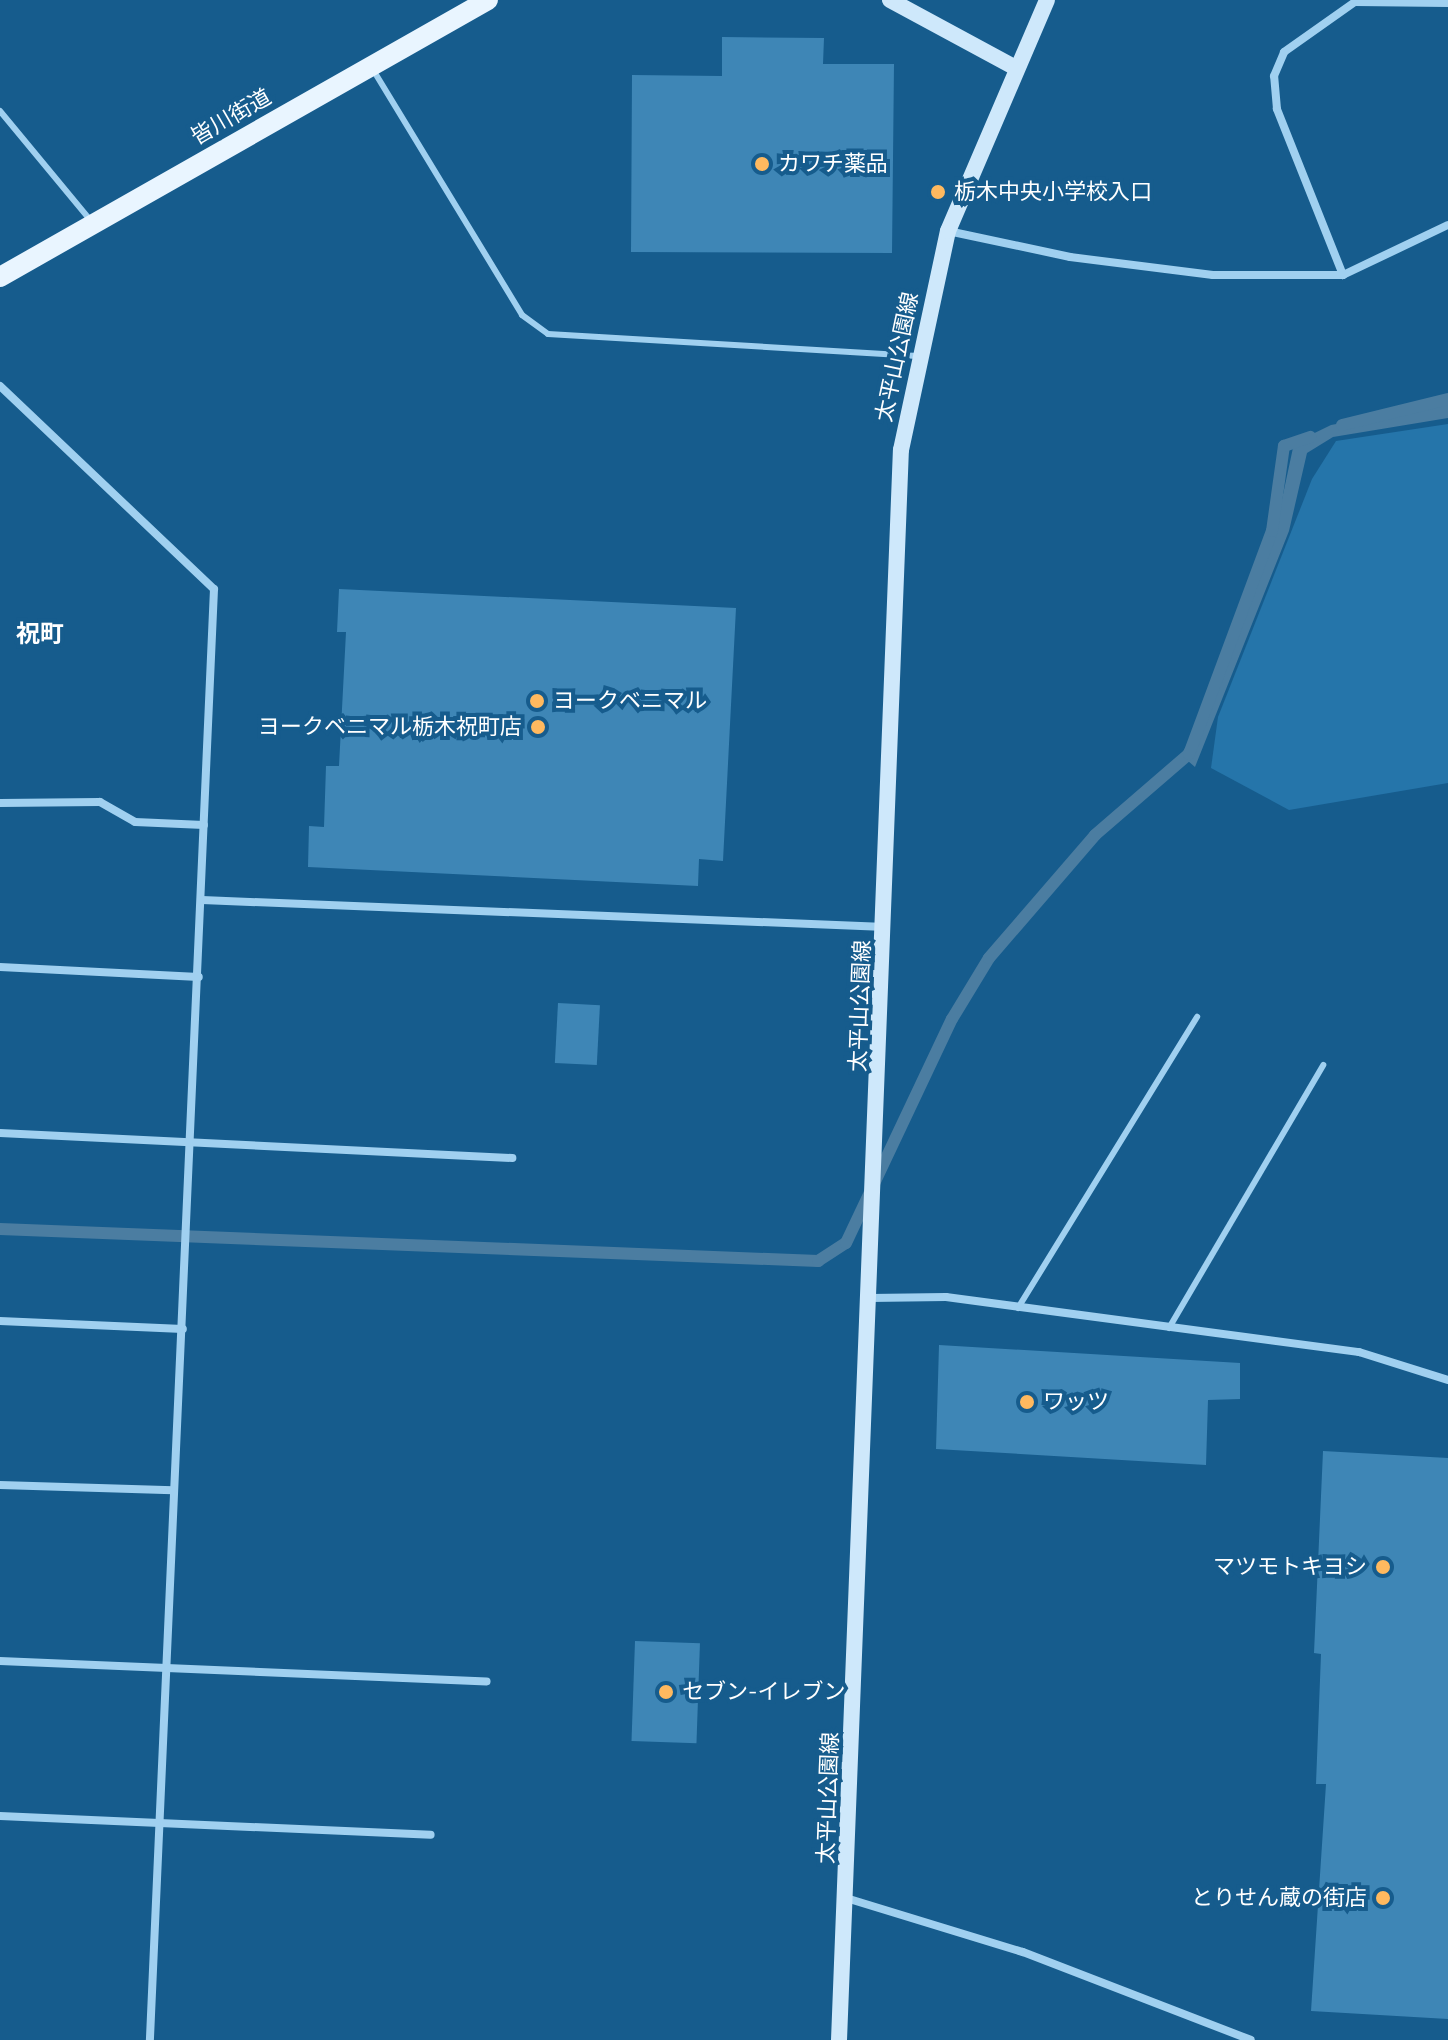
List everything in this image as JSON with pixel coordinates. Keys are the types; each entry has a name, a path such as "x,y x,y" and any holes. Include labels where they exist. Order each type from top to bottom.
{"main road":[{"name":"皆川街道","path":"0,277 488,0"},
{"path":"890,0 1014,67"},
{"name":"太平山公園線","path":"839,2040 886,927 896,500 917,356 948,231 1014,67 1047,0"}],"street":[{"path":"1343,275 1277,109 1274,76 1284,52 1354,1 1448,3"},
{"path":"948,231 1070,257 1213,275 1343,275 1448,225"},
{"path":"0,386 214,589 150,2040"},
{"path":"0,803 100,802 135,822 204,825"},
{"path":"202,900 886,927"},
{"path":"0,967 199,977"},
{"path":"0,1133 512,1158"},
{"path":"870,1298 946,1297 1359,1352 1448,1380"},
{"path":"0,1321 183,1329"},
{"path":"0,1485 173,1490"},
{"path":"0,1661 487,1681"},
{"path":"0,1816 160,1826 431,1835"},
{"path":"846,1898 1023,1952 1251,2040"}],"lane":[{"path":"370,65 522,315 548,334 917,356"},
{"path":"0,111 93,224"},
{"path":"1018,1308 1197,1017"},
{"path":"1169,1328 1323,1065"}],"shaded area":[{"path":"1448,403 1448,418 1333,437 1307,453 1289,531 1195,767 1181,755 1206,712 1278,518 1294,443 1331,425"},
{"path":"1448,424 1448,783 1289,810 1211,768 1218,717 1312,479 1336,441"}],"building":[{"name":"カワチ薬品","path":"722,37 824,38 823,64 894,64 892,253 631,252 632,75 722,76"},
{"name":"ヨークベニマル","path":"339,589 736,608 723,861 699,859 698,886 308,867 309,826 324,827 326,766 339,766 346,632 337,632"},
{"path":"558,1003 600,1005 597,1065 555,1063"},
{"name":"ワッツ","path":"939,1345 1240,1363 1240,1399 1208,1400 1206,1465 936,1449"},
{"name":"とりせん蔵の街店","path":"1323,1451 1448,1458 1448,2019 1311,2011 1326,1784 1316,1784 1321,1654 1314,1653"},
{"name":"セブン-イレブン","path":"635,1641 700,1643 696,1743 632,1741"}],"waterway":[{"path":"1342,425 1448,399"},
{"path":"0,1229 818,1261 846,1243 952,1019 989,958 1095,835 1189,754 1272,531 1284,446 1310,437"}],"place":[{"name":"カワチ薬品","path":"762,164"},
{"name":"栃木中央小学校入口","path":"938,192"},
{"name":"ヨークベニマル","path":"537,701"},
{"name":"ヨークベニマル栃木祝町店","path":"538,727"},
{"name":"ワッツ","path":"1027,1402"},
{"name":"マツモトキヨシ","path":"1383,1567"},
{"name":"セブン-イレブン","path":"666,1692"},
{"name":"とりせん蔵の街店","path":"1383,1898"}],"district":[{"name":"祝町","path":"40,634"}]}
